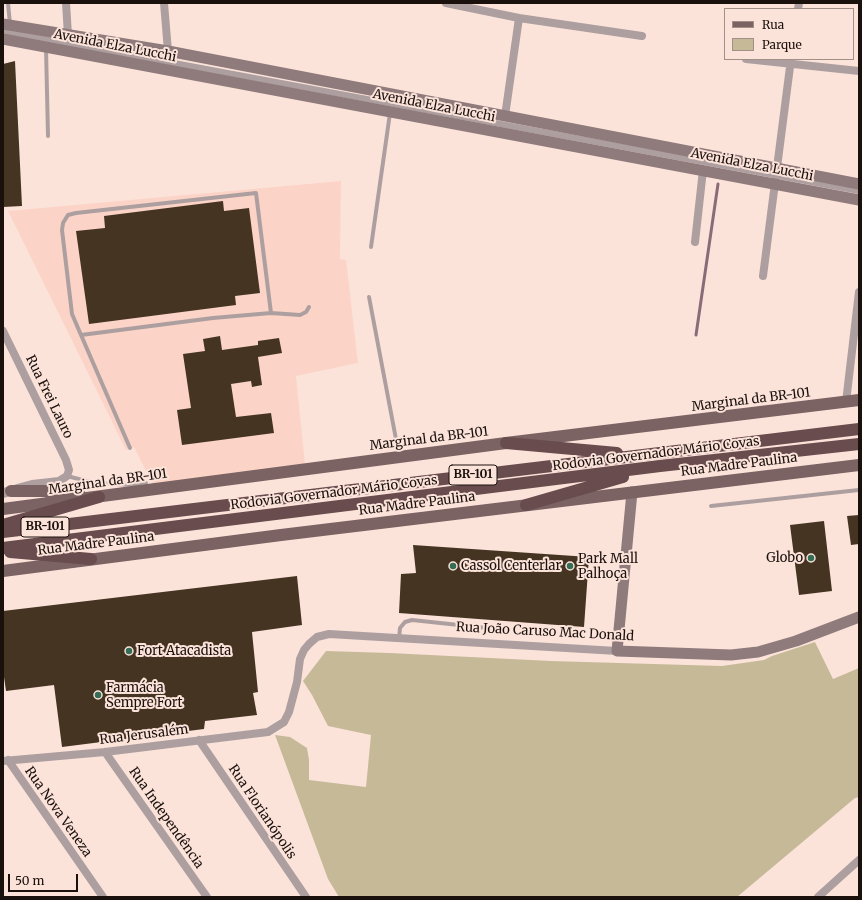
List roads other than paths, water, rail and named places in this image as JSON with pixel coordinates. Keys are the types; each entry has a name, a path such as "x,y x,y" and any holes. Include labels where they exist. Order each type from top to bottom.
{"highway":[{"name":"Rodovia Governador Mário Covas","path":"3,532 859,429"},
{"path":"506,443 642,455"},
{"name":"Rodovia Governador Mário Covas","path":"3,548 660,466 859,444"},
{"path":"526,505 660,466"},
{"path":"3,525 99,497"},
{"path":"3,552 91,559"}],"main road":[{"name":"Avenida Elza Lucchi","path":"5,26 168,51 390,112 703,170 859,184"},
{"name":"Avenida Elza Lucchi","path":"3,39 293,85 505,116 776,176 859,200"},
{"name":"Marginal da BR-101","path":"3,509 506,443 859,400"},
{"name":"Rua Madre Paulina","path":"3,571 526,505 859,465"},
{"path":"7,492 45,491 99,497"},
{"path":"617,651 632,492"},
{"name":"Rua João Caruso Mac Donald","path":"617,651 731,655 758,652 796,641 859,617"}],"street":[{"path":"66,3 68,35"},
{"path":"164,3 168,51"},
{"path":"446,3 519,18 642,36"},
{"path":"505,116 519,18"},
{"path":"5,26 293,85 859,191"},
{"path":"768,60 791,61 859,71"},
{"path":"763,276 791,61"},
{"path":"695,242 703,170"},
{"path":"846,402 859,292"},
{"name":"Rua Frei Lauro","path":"3,331 66,460 69,470 67,476"},
{"path":"7,492 32,484 59,481 67,476"},
{"name":"Rua João Caruso Mac Donald","path":"284,722 292,704 300,659 304,650 317,637 329,634 617,651"},
{"name":"Rua Jerusalém","path":"5,760 105,752 268,732 284,722"},
{"name":"Rua Florianópolis","path":"199,740 306,897"},
{"name":"Rua Independência","path":"105,752 206,897"},
{"name":"Rua Nova Veneza","path":"5,760 103,897"},
{"path":"818,897 859,860"}],"lane":[{"path":"5,26 8,3"},
{"path":"46,47 48,136"},
{"path":"371,247 390,112"},
{"path":"130,448 72,314 62,230 63,223 68,215 158,203 256,193 271,313"},
{"path":"369,297 399,457"},
{"path":"81,335 213,318 271,313 300,315 306,312 309,307"},
{"path":"67,476 94,483 132,485 146,483"},
{"path":"711,506 859,490"},
{"path":"399,638 400,628 405,622 412,620 506,630"}],"waterway":[{"path":"696,335 718,184"}],"place":[{"name":"Globo","path":"811,558"},
{"name":"Cassol Centerlar","path":"453,566"},
{"name":"Park Mall Palhoça","path":"570,566"},
{"name":"Fort Atacadista","path":"129,651"},
{"name":"Farmácia Sempre Fort","path":"98,695"}]}
